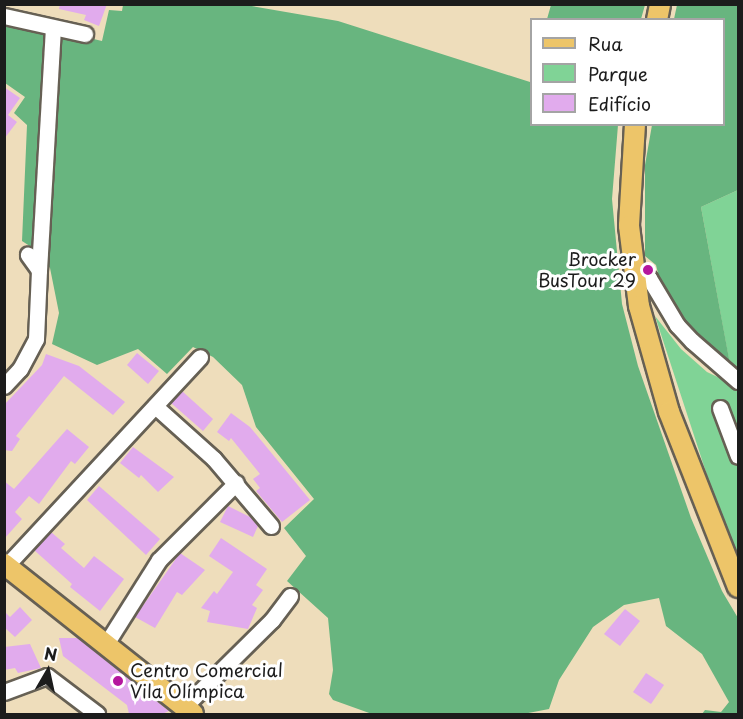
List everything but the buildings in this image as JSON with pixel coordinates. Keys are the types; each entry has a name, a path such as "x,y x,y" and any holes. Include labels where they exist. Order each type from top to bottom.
{"main road":[{"path":"635,126 628,187 633,268 648,346 669,412 738,587"},
{"path":"5,565 188,711"}],"street":[{"path":"4,16 85,34"},
{"path":"4,386 20,369 36,339 53,28"},
{"path":"28,255 39,270"},
{"path":"633,268 649,278 677,325 738,381"},
{"path":"5,565 200,357"},
{"path":"155,406 236,483 271,526"},
{"path":"720,408 738,456"},
{"path":"106,644 159,560 236,483"},
{"path":"188,711 290,596"},
{"path":"4,692 47,676 97,714"}],"green space":[{"path":"551,4 645,5 641,18 547,18"},
{"path":"123,5 246,5 338,21 530,82 530,126 618,126 612,199 622,304 638,366 691,518 722,591 738,618 738,714 702,714 705,710 721,712 729,702 702,654 666,626 659,598 624,605 593,627 559,680 549,709 523,714 372,714 333,700 329,694 333,670 328,618 287,581 306,556 284,528 314,499 256,427 242,385 213,357 193,347 167,374 138,349 97,365 52,344 59,313 50,268 39,252 22,241 27,125 14,113 25,97 5,83 5,18 102,41 109,10 122,11"},
{"path":"677,5 738,5 738,190 701,207 730,364 682,320 661,286 656,265 645,256 645,165 652,126 725,126 725,18 674,18"},
{"path":"738,190 738,558 720,515 655,316 681,349 707,372 726,381 732,376 701,207"}],"place":[{"name":"Brocker BusTour 29","path":"648,270"},
{"name":"Centro Comercial Vila Olímpica","path":"118,681"}]}
